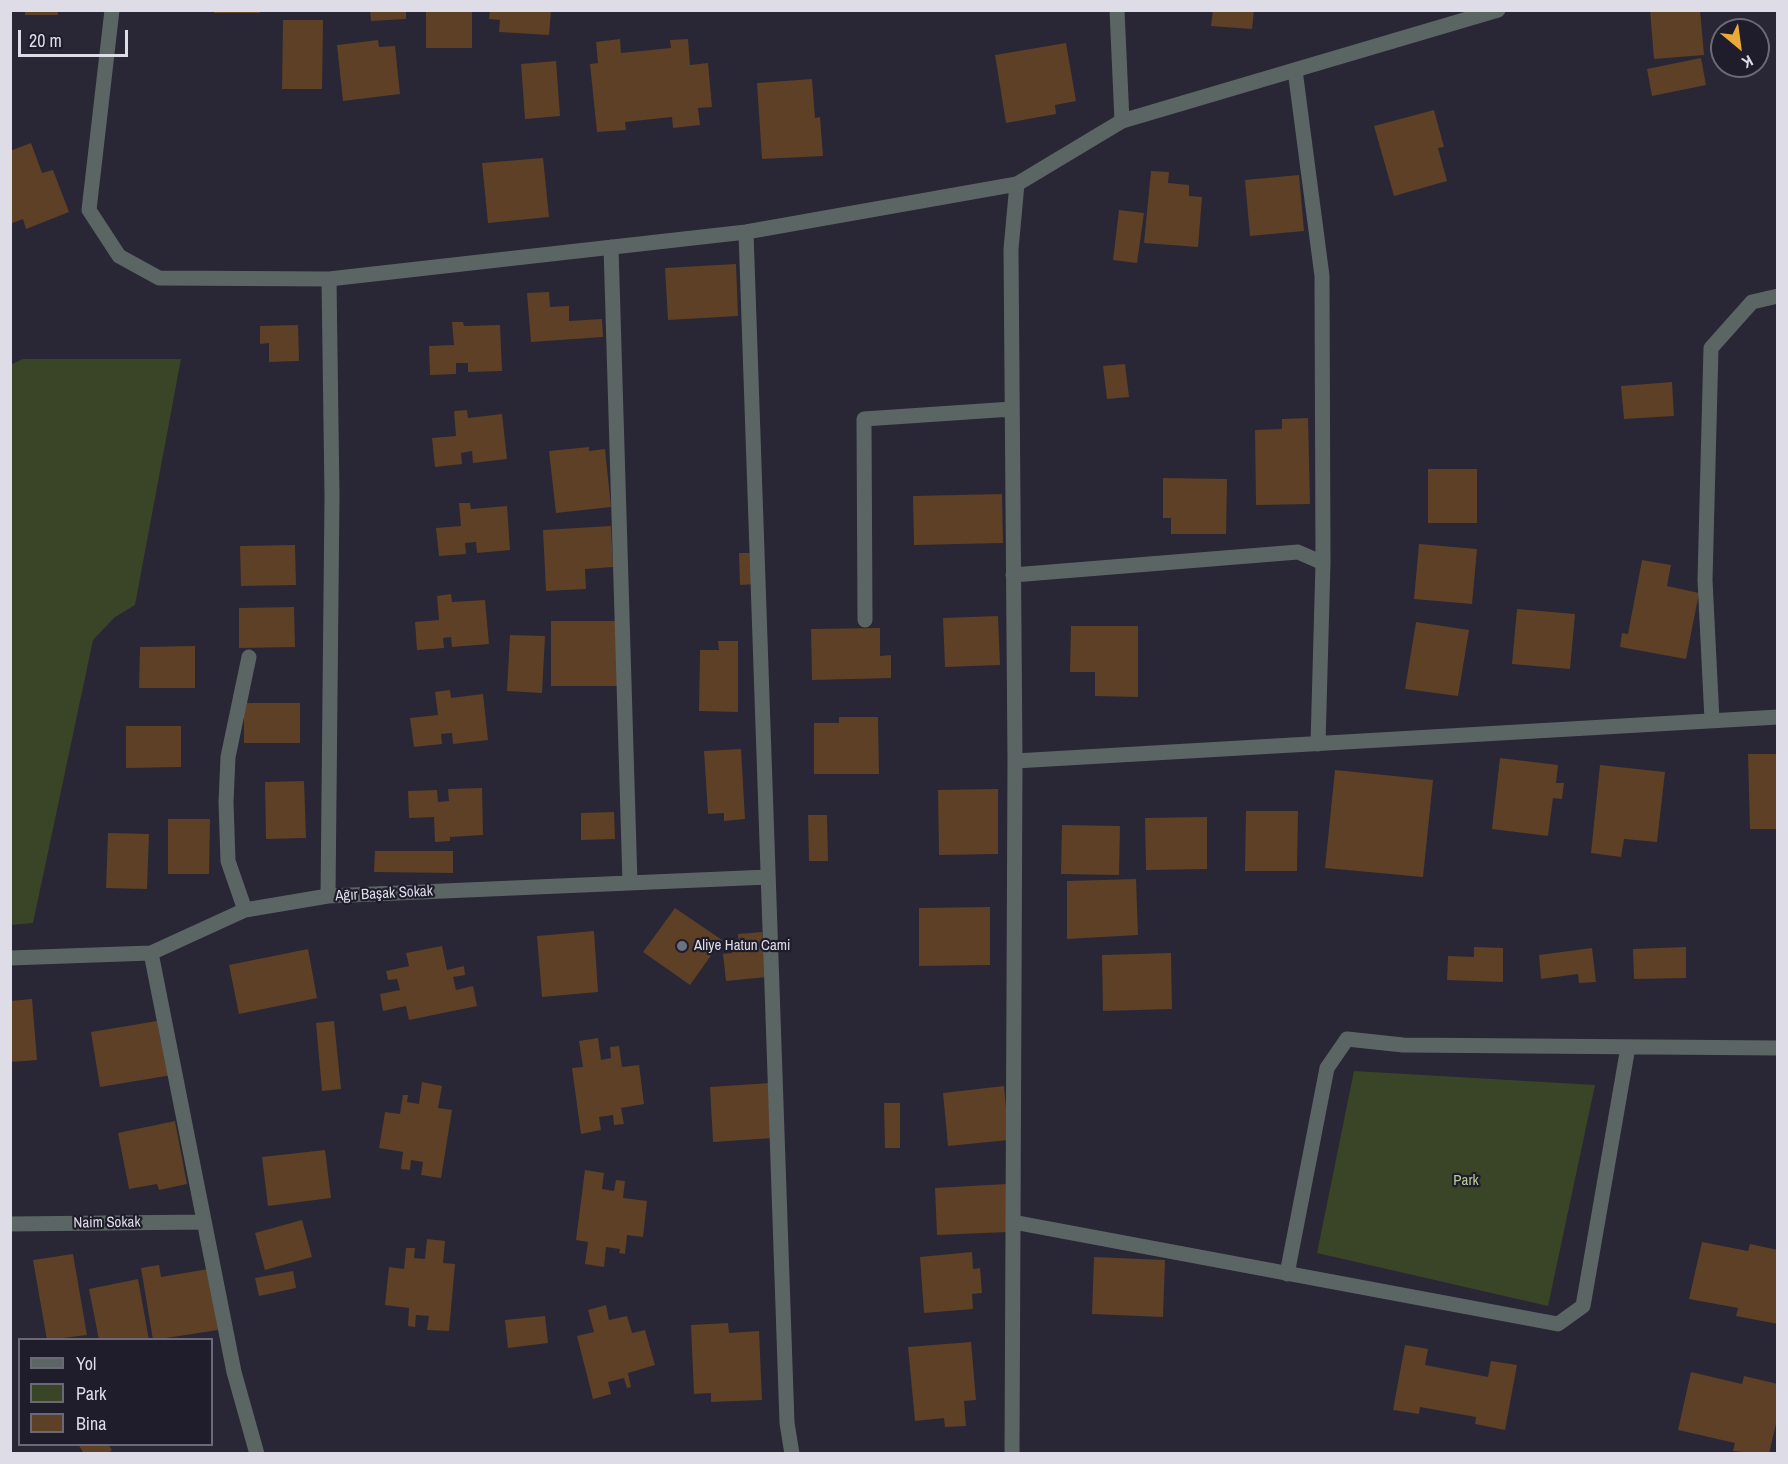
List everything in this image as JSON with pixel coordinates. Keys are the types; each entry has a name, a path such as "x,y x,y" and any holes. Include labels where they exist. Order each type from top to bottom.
{"street":[{"path":"112,10 89,210 119,256 159,278 329,279 746,232 1017,184 1122,121 1498,10"},
{"path":"1117,10 1122,121"},
{"path":"1295,70 1323,276 1323,563 1318,744"},
{"path":"1012,1454 1015,761 1011,249 1017,184"},
{"path":"746,232 787,1423 792,1454"},
{"path":"611,247 630,883"},
{"path":"328,896 332,496 329,279"},
{"path":"1712,720 1705,580 1711,348 1752,302 1778,296"},
{"path":"865,620 864,419 1012,409"},
{"path":"1013,575 1298,552 1323,563"},
{"path":"245,910 228,861 226,802 228,757 249,657"},
{"path":"1015,761 1778,717"},
{"name":"Ağır Başak Sokak","path":"10,958 151,953 245,910 328,896 768,877"},
{"path":"151,953 234,1372 257,1454"},
{"path":"1287,1274 1327,1068 1347,1039 1403,1045 1778,1048"},
{"path":"1013,1222 1558,1324 1583,1306 1628,1047"},
{"name":"Naim Sokak","path":"10,1224 204,1222"}],"green space":[{"path":"23,359 181,359 135,605 115,617 93,640 33,923 11,925 10,365"},
{"name":"Park","path":"1354,1071 1595,1085 1548,1306 1317,1253"}],"building":[{"path":"25,10 58,10 58,15 25,15"},
{"path":"214,10 260,10 260,13 214,13"},
{"path":"370,10 406,10 406,19 371,21"},
{"path":"426,10 472,10 472,48 426,48"},
{"path":"490,10 551,11 549,35 499,32 500,20 489,19"},
{"path":"1213,10 1254,10 1252,29 1211,26"},
{"path":"1650,10 1700,10 1704,55 1654,59"},
{"path":"283,20 323,20 322,89 282,89"},
{"path":"620,39 621,53 671,48 670,40 688,39 690,65 708,63 712,107 698,108 700,125 673,128 672,117 625,122 626,130 597,132 590,64 598,63 596,42"},
{"path":"378,40 379,47 395,46 400,94 343,101 337,45"},
{"path":"1066,43 1076,101 1055,105 1056,114 1006,123 995,55"},
{"path":"1701,58 1706,85 1652,96 1647,69"},
{"path":"556,61 560,116 525,119 521,64"},
{"path":"812,79 815,118 820,117 823,156 762,159 757,83"},
{"path":"1434,110 1444,147 1438,148 1447,181 1394,196 1374,126"},
{"path":"31,143 42,173 53,170 69,212 26,229 23,219 10,224 10,151"},
{"path":"543,158 549,217 488,223 482,163"},
{"path":"1151,171 1169,172 1168,183 1189,185 1189,196 1202,197 1198,247 1144,243"},
{"path":"1299,175 1304,231 1250,236 1245,180"},
{"path":"1119,210 1144,213 1137,263 1113,260"},
{"path":"736,264 738,316 668,320 665,268"},
{"path":"549,292 550,307 569,306 569,321 602,319 603,337 531,342 527,293"},
{"path":"452,322 463,322 464,326 500,325 502,371 468,372 468,363 456,363 456,374 430,375 429,346 454,345"},
{"path":"298,325 299,361 269,362 269,343 260,344 260,326"},
{"path":"1125,364 1129,397 1107,399 1103,366"},
{"path":"1672,382 1674,416 1624,419 1621,386"},
{"path":"467,410 468,418 502,414 507,459 473,463 472,451 461,453 462,464 435,467 432,438 456,436 454,411"},
{"path":"1308,418 1310,504 1256,505 1255,430 1282,429 1282,419"},
{"path":"589,447 589,451 605,449 611,507 556,513 549,451"},
{"path":"1428,469 1477,469 1477,523 1428,523"},
{"path":"1163,478 1227,479 1226,534 1171,534 1171,518 1163,518"},
{"path":"1002,494 1003,543 914,545 913,496"},
{"path":"459,503 470,503 471,509 507,506 510,550 477,553 476,542 465,543 466,554 439,556 436,528 461,526"},
{"path":"611,526 613,567 585,569 586,589 546,591 543,530"},
{"path":"1419,544 1477,549 1472,604 1414,599"},
{"path":"295,545 296,585 241,586 240,546"},
{"path":"739,553 756,553 757,584 740,585"},
{"path":"1642,560 1671,565 1667,586 1699,593 1686,659 1620,647 1622,633 1628,634"},
{"path":"451,594 452,602 485,600 489,644 452,647 451,637 443,638 444,648 417,650 415,622 439,620 437,596"},
{"path":"294,607 295,647 239,648 239,608"},
{"path":"1517,609 1575,614 1570,669 1512,664"},
{"path":"998,616 1000,665 945,667 943,618"},
{"path":"551,621 619,621 619,686 551,686"},
{"path":"1416,622 1469,630 1458,696 1405,689"},
{"path":"1071,626 1138,626 1138,697 1095,696 1095,672 1070,672"},
{"path":"880,628 880,656 891,655 891,678 812,680 811,629"},
{"path":"510,635 545,636 542,693 507,691"},
{"path":"718,641 738,641 738,712 699,711 700,650 719,650"},
{"path":"195,646 195,688 139,688 140,647"},
{"path":"450,690 451,698 483,694 488,740 453,744 452,733 441,734 442,744 414,747 410,718 438,715 435,692"},
{"path":"244,703 300,703 300,743 244,743"},
{"path":"839,717 878,717 879,774 814,774 814,723 839,723"},
{"path":"126,726 181,726 181,767 126,768"},
{"path":"741,749 745,819 724,821 724,813 708,814 704,751"},
{"path":"1748,754 1778,754 1778,829 1750,829"},
{"path":"1500,758 1558,765 1556,783 1564,783 1562,799 1553,798 1548,836 1492,829"},
{"path":"1600,765 1665,772 1657,842 1624,839 1621,857 1591,853"},
{"path":"1335,770 1433,780 1423,877 1325,868"},
{"path":"304,781 306,838 266,839 265,782"},
{"path":"482,788 483,835 450,837 450,841 435,842 434,817 409,818 408,791 437,790 438,802 449,801 448,789"},
{"path":"998,789 998,854 939,855 938,790"},
{"path":"1246,811 1298,811 1297,871 1245,871"},
{"path":"614,812 615,839 581,840 581,813"},
{"path":"808,815 827,815 828,861 809,861"},
{"path":"1207,817 1207,869 1146,870 1145,818"},
{"path":"168,819 210,819 209,874 168,874"},
{"path":"1062,825 1120,826 1119,875 1061,874"},
{"path":"108,833 149,834 147,889 106,888"},
{"path":"375,851 453,851 453,873 374,872"},
{"path":"1136,879 1138,935 1067,939 1067,881"},
{"path":"990,907 990,965 919,966 919,908"},
{"name":"Aliye Hatun Cami","path":"675,908 722,940 690,985 643,952"},
{"path":"594,931 598,992 542,997 537,936"},
{"path":"762,932 767,977 726,981 723,954 732,953 731,944 739,943 738,934"},
{"path":"442,946 447,970 464,966 465,975 453,977 456,990 473,986 477,1006 409,1020 406,1006 383,1011 380,994 400,990 397,979 388,980 386,971 409,966 406,953"},
{"path":"1474,947 1503,948 1503,982 1447,980 1448,956 1474,957"},
{"path":"1686,947 1686,978 1634,979 1633,949"},
{"path":"1592,948 1596,982 1579,983 1578,974 1541,979 1539,955"},
{"path":"308,949 317,998 239,1014 229,965"},
{"path":"1171,953 1172,1009 1103,1011 1102,955"},
{"path":"32,999 37,1060 10,1062 10,1001"},
{"path":"157,1021 161,1042 167,1041 172,1075 100,1087 91,1032"},
{"path":"334,1021 341,1089 322,1091 316,1023"},
{"path":"598,1038 601,1060 611,1058 610,1047 619,1046 622,1067 639,1065 644,1104 621,1108 624,1124 614,1125 613,1115 599,1117 601,1130 581,1134 572,1068 583,1067 579,1041"},
{"path":"422,1082 442,1086 438,1108 452,1110 441,1178 421,1175 423,1162 411,1160 410,1170 401,1169 403,1152 379,1148 385,1112 400,1114 403,1095 408,1095 407,1102 419,1104"},
{"path":"770,1083 773,1138 713,1142 710,1087"},
{"path":"1004,1086 1009,1140 948,1146 943,1093"},
{"path":"884,1103 900,1103 900,1148 885,1148"},
{"path":"175,1121 187,1184 159,1190 157,1184 129,1189 118,1133"},
{"path":"325,1150 331,1198 268,1206 262,1157"},
{"path":"585,1170 604,1173 602,1189 614,1191 616,1180 625,1181 623,1198 647,1201 643,1237 627,1235 625,1254 619,1253 620,1249 606,1247 604,1267 585,1264 588,1242 576,1240"},
{"path":"1006,1184 1008,1232 937,1235 935,1188"},
{"path":"302,1220 312,1257 265,1270 255,1233"},
{"path":"427,1239 445,1241 443,1263 455,1264 449,1331 427,1330 429,1316 416,1315 415,1327 408,1326 409,1308 385,1305 389,1267 404,1269 406,1248 415,1248 414,1258 425,1259"},
{"path":"1702,1242 1748,1251 1750,1244 1778,1250 1778,1324 1736,1316 1738,1308 1689,1299"},
{"path":"972,1252 973,1269 980,1268 982,1293 972,1294 973,1309 924,1313 920,1257"},
{"path":"73,1254 87,1335 47,1338 33,1260"},
{"path":"1094,1257 1165,1260 1163,1317 1092,1314"},
{"path":"159,1265 161,1277 208,1269 218,1330 153,1338 141,1268"},
{"path":"293,1271 296,1288 259,1296 255,1278"},
{"path":"138,1279 149,1338 99,1338 89,1289"},
{"path":"606,1305 609,1320 627,1316 632,1333 645,1330 655,1365 628,1373 631,1387 627,1388 624,1378 608,1382 611,1394 593,1399 577,1336 594,1332 588,1310"},
{"path":"545,1316 548,1343 508,1348 505,1320"},
{"path":"728,1323 729,1333 759,1331 762,1400 711,1402 711,1393 694,1394 691,1325"},
{"path":"971,1342 976,1400 964,1401 966,1426 945,1427 944,1418 915,1421 908,1347"},
{"path":"1405,1345 1428,1349 1425,1365 1488,1377 1491,1361 1517,1365 1505,1430 1475,1424 1476,1417 1420,1407 1419,1414 1393,1410"},
{"path":"1691,1372 1742,1384 1744,1376 1778,1384 1778,1415 1769,1454 1733,1451 1735,1443 1678,1430"},
{"path":"79,1446 109,1446 112,1450 107,1454 84,1454"}],"place":[{"name":"Aliye Hatun Cami","path":"682,946"}]}
